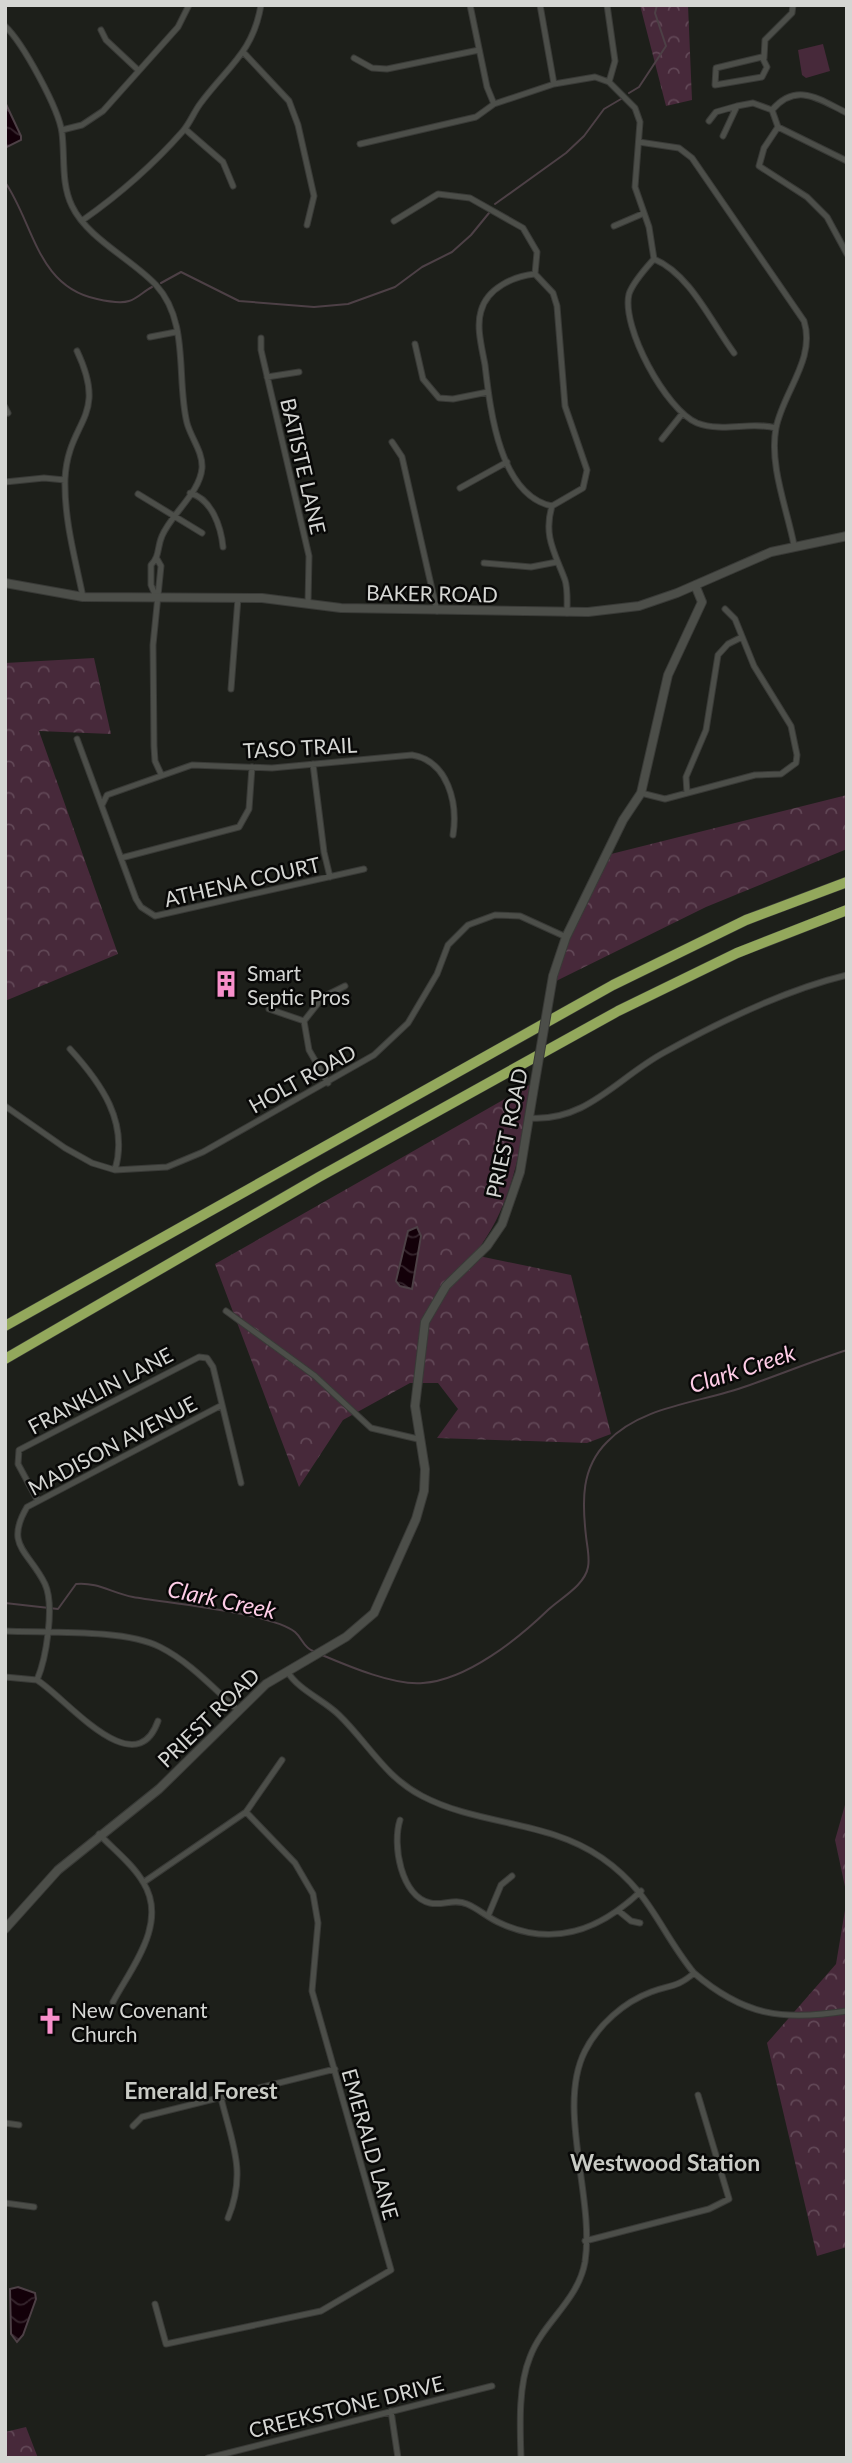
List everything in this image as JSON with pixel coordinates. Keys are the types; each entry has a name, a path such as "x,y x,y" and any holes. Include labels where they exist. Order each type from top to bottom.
{"highway":[{"path":"5,1326 612,985 746,920 847,882"},
{"path":"5,1359 319,1177 629,1005 737,953 847,910"}],"street":[{"path":"62,130 82,125 103,111 178,27 189,5"},
{"path":"83,220 122,193 185,129 200,104 245,54 257,27 261,5"},
{"path":"470,5 494,104"},
{"path":"540,5 554,84"},
{"path":"607,5 614,61 609,82"},
{"path":"764,58 716,68 713,71 715,85 762,77 767,67 764,58 765,40 792,12 793,5"},
{"path":"5,26 29,58 62,130 64,173 72,208 104,243 156,285 171,307 187,422 202,464 200,477 162,536 157,559 161,566 156,597 154,755 161,774"},
{"path":"101,30 106,40 138,70"},
{"path":"354,58 372,68 387,69 479,51"},
{"path":"245,54 289,101 298,125 314,196 307,225"},
{"path":"360,144 451,125 476,117 494,104 554,84 596,77 609,82 635,108 640,122 635,187 642,214 649,227 654,259 629,293 628,312 649,368 682,414 713,428 751,424 776,428"},
{"path":"772,110 790,96 808,93 847,113"},
{"path":"709,121 716,112 753,103 772,110"},
{"path":"723,136 737,106"},
{"path":"772,110 778,127 847,161"},
{"path":"778,127 764,148 759,166 807,197 827,217 847,254"},
{"path":"185,129 223,162 233,186"},
{"path":"639,142 679,148 692,158 804,321 807,347 776,428 775,452 794,545"},
{"path":"394,221 438,194 470,198 523,228 537,252 535,274 553,293 557,306 565,406 587,470 583,488 552,506 540,504 507,463 493,426 480,325 481,309 507,281 520,275 535,274"},
{"path":"614,226 642,214"},
{"path":"654,259 671,267 734,353"},
{"path":"150,337 176,332"},
{"name":"BATISTE LANE","path":"261,338 267,377 309,556 309,603"},
{"path":"415,345 423,379 439,398 453,399 488,392"},
{"path":"77,351 88,376 90,406 68,449 65,480 67,519 83,597"},
{"path":"267,377 299,372"},
{"path":"662,439 682,414"},
{"path":"392,442 402,457 437,611"},
{"path":"460,488 507,463"},
{"path":"5,482 44,478 65,480"},
{"path":"190,493 196,495 221,527 223,547"},
{"path":"138,494 202,533"},
{"path":"552,506 547,534 566,582 567,612"},
{"name":"BAKER ROAD","path":"5,583 83,597 238,598 341,608 567,612 639,606 794,545 847,536"},
{"path":"484,563 531,566 556,562"},
{"name":"PRIEST ROAD","path":"5,1929 58,1870 99,1834 159,1789 266,1684 356,1630 381,1602 420,1508 425,1469 418,1439 415,1406 425,1322 446,1286 487,1246 502,1224 520,1172 553,976 566,937 623,820 641,793 668,675 702,602 695,585"},
{"path":"231,689 238,598"},
{"path":"641,793 664,799 755,775 780,774 796,763 791,726 754,666 736,619 725,609"},
{"path":"687,793 686,777 708,721 718,655 728,644 743,637"},
{"name":"ATHENA COURT","path":"77,739 138,903 158,916 364,869"},
{"name":"TASO TRAIL","path":"102,806 107,795 161,774 197,765 252,767 405,755 427,758 439,767 445,778 454,814 453,835"},
{"path":"313,764 324,852 330,877"},
{"path":"121,858 239,827 249,809 252,767"},
{"name":"HOLT ROAD","path":"5,1106 65,1148 92,1163 115,1170 167,1167 187,1160 328,1083 374,1055 398,1036 419,1006 448,945 468,925 495,915 520,916 566,937"},
{"path":"530,1118 572,1114 676,1046 795,991 847,975"},
{"path":"328,1083 309,1050 304,1021 323,997 345,986"},
{"path":"269,1009 304,1021"},
{"path":"70,1049 108,1097 121,1151 115,1170"},
{"path":"226,1311 316,1376 371,1428 418,1439"},
{"name":"FRANKLIN LANE","path":"37,1501 18,1464 19,1450 193,1359 203,1357 211,1363 241,1483"},
{"name":"MADISON AVENUE","path":"37,1680 45,1662 48,1605 45,1583 19,1545 16,1534 27,1507 222,1405"},
{"path":"5,1631 133,1638 158,1646 180,1659 239,1711"},
{"path":"287,1671 297,1683 344,1720 378,1763 414,1792 437,1802 539,1828 575,1842 601,1857 641,1891 694,1973 725,1998 767,2014 794,2017 847,2011"},
{"path":"5,1677 37,1680 52,1689 104,1736 118,1744 141,1742 150,1735 158,1721"},
{"path":"144,1882 246,1812 282,1760"},
{"name":"EMERALD LANE","path":"155,2304 166,2344 321,2311 391,2270 312,1991 318,1923 313,1894 295,1863 246,1812"},
{"path":"400,1820 396,1834 410,1890 429,1903 460,1901 488,1916 534,1934 556,1936 599,1923 620,1912 641,1891"},
{"path":"99,1834 144,1882 150,1918 148,1934 137,1965 113,2002"},
{"path":"488,1916 501,1885 512,1876"},
{"path":"620,1912 631,1921 640,1923"},
{"path":"521,2458 522,2403 530,2357 579,2285 585,2259 583,2174 574,2081 579,2064 586,2048 620,2009 654,1990 677,1986 694,1973"},
{"path":"133,2126 142,2117 335,2069"},
{"path":"585,2241 716,2207 729,2199 698,2095"},
{"path":"221,2098 239,2167 236,2196 228,2218"},
{"path":"5,2123 19,2125"},
{"path":"5,2203 34,2207"},
{"name":"CREEKSTONE DRIVE","path":"208,2458 492,2386"},
{"path":"391,2411 398,2458"}],"green space":[{"path":"640,5 688,5 692,100 666,106"},
{"path":"823,44 830,71 806,78 802,75 798,50"},
{"path":"94,658 111,734 39,731 118,954 5,1001 5,663"},
{"path":"847,795 847,849 706,907 548,985 603,856"},
{"path":"531,1084 519,1152 507,1195 488,1236 474,1255 571,1275 611,1434 587,1443 437,1438 458,1409 438,1383 410,1383 343,1420 299,1487 215,1264"},
{"path":"847,1798 847,1896 835,1840"},
{"path":"847,1898 847,2247 817,2256 767,2043 836,1964"},
{"path":"26,2427 38,2458 5,2458 5,2432"}],"water":[{"path":"5,102 21,140 5,148"},
{"path":"417,1227 421,1236 412,1289 400,1286 396,1281 408,1231"},
{"path":"18,2287 35,2293 36,2299 23,2335 17,2342 11,2334 10,2289"}],"waterway":[{"path":"629,93 639,87 666,46 655,13 657,5"},
{"path":"495,204 566,153 584,136 604,109 621,99"},
{"path":"5,182 39,252 61,282 77,292 117,302 132,300 152,287"},
{"path":"161,283 181,272 239,301 314,307 348,304 395,287 422,267 452,252 489,213"},
{"name":"Clark Creek","path":"322,1655 372,1674 412,1683 440,1680 474,1666 522,1633 572,1591 586,1574 589,1556 584,1510 585,1486 598,1452 621,1430 637,1420 673,1406 729,1392 847,1350"},
{"name":"Clark Creek","path":"5,1603 58,1609 76,1584 91,1585 133,1597 265,1619 295,1632 313,1651"}],"place":[{"name":"Smart Septic Pros","path":"226,984"},
{"name":"New Covenant Church","path":"50,2021"}],"district":[{"name":"Emerald Forest","path":"201,2090"},
{"name":"Westwood Station","path":"665,2162"}]}
